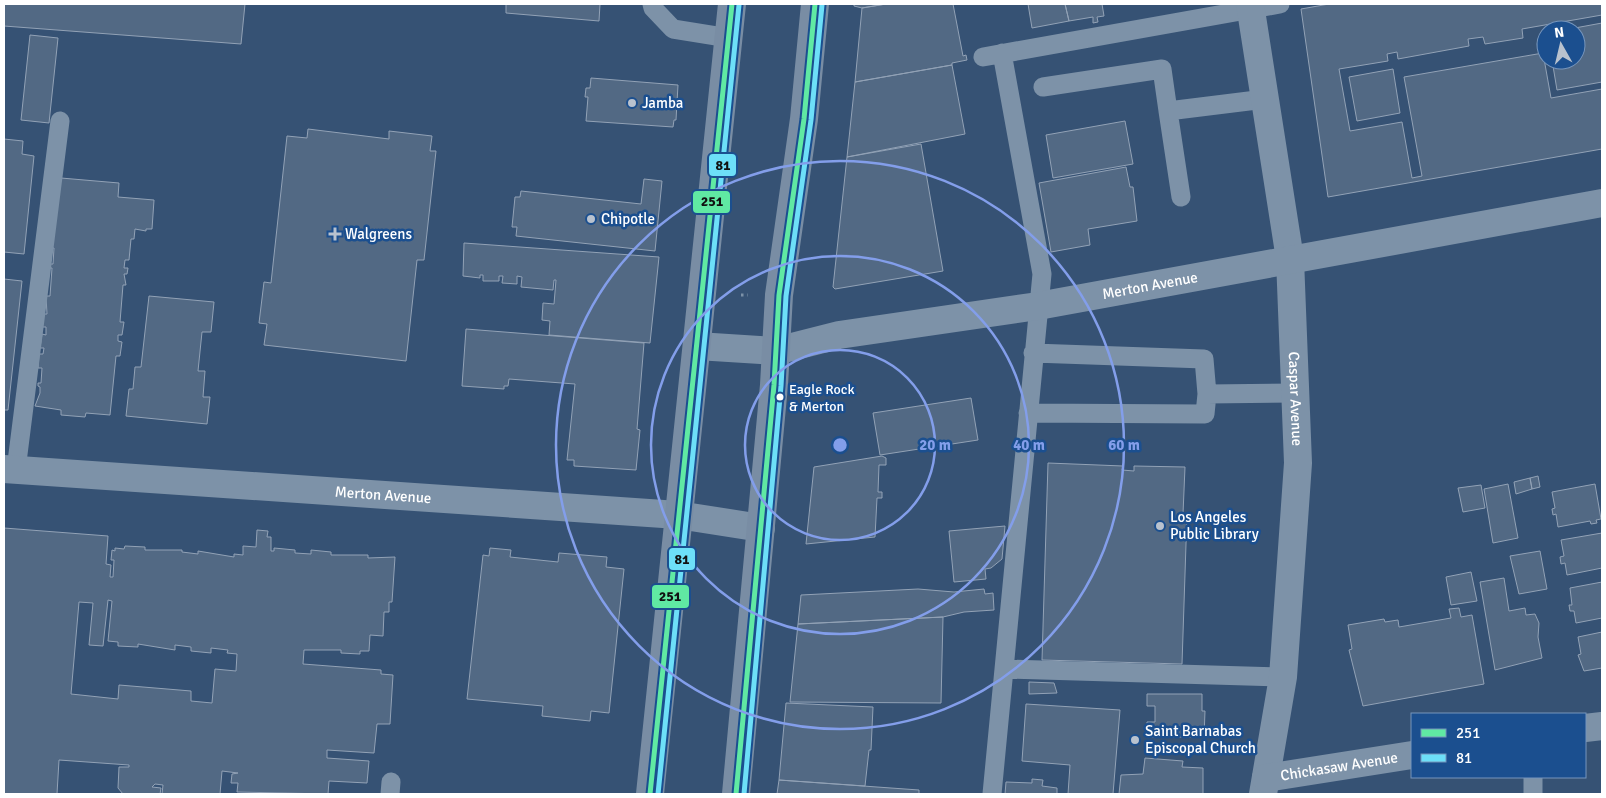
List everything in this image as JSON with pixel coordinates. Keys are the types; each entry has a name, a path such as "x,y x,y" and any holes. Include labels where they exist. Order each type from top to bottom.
{"main road":[{"path":"650,794 732,4"},
{"path":"736,794 761,528 779,294 804,119 815,4"}],"street":[{"name":"Caspar Avenue","path":"1251,6 1290,259 1298,463 1283,677 1265,786"},
{"name":"Merton Avenue","path":"697,346 776,351 839,335 1038,306 1602,203"},
{"name":"Merton Avenue","path":"10,470 678,515 761,528"},
{"path":"1586,728 1602,726"},
{"name":"Chickasaw Avenue","path":"1265,786 1411,754"}],"lane":[{"path":"652,4 653,8 673,29 729,38"},
{"path":"983,57 1251,6 1280,4"},
{"path":"992,794 1042,274 1002,53"},
{"path":"1042,87 1162,69 1181,197"},
{"path":"1168,111 1265,99"},
{"path":"10,470 60,121"},
{"path":"1028,413 1205,414 1207,394 1204,359 1033,353"},
{"path":"1207,394 1296,393"},
{"path":"1004,669 1283,677"},
{"path":"1533,778 1533,794"}],"building":[{"path":"4,4 245,4 241,44 4,26"},
{"path":"506,4 600,4 599,21 506,13"},
{"path":"854,4 886,4 862,8 854,6"},
{"path":"886,4 953,4 963,56 966,55 967,60 952,63 952,65 855,82 862,8"},
{"path":"1028,4 1065,4 1069,21 1032,28"},
{"path":"1065,4 1102,4 1104,16 1097,17 1098,22 1093,23 1093,17 1069,21"},
{"path":"1329,4 1602,4 1602,15 1573,20 1536,20 1536,27 1522,29 1523,38 1485,44 1483,37 1468,39 1469,46 1398,59 1397,52 1387,54 1388,61 1339,69 1350,131 1402,122 1412,178 1422,176 1404,77 1536,54 1536,70 1546,70 1551,98 1602,89 1602,149 1328,197 1301,9"},
{"path":"1602,23 1602,82 1557,90 1554,70 1586,70 1586,26"},
{"path":"30,35 58,38 49,123 21,120"},
{"path":"952,65 965,134 847,157 855,82"},
{"path":"1393,69 1400,113 1357,121 1349,77"},
{"path":"591,78 678,85 676,120 674,120 673,127 586,121 588,97 585,97 586,88 590,88"},
{"path":"1125,121 1133,164 1053,178 1046,135"},
{"path":"308,129 389,139 389,131 432,136 430,151 436,151 424,260 417,260 406,361 264,345 267,324 259,323 264,282 271,283 287,136 307,138"},
{"path":"4,139 23,141 22,154 34,156 24,254 4,252"},
{"path":"921,144 943,271 835,289 833,287 847,157"},
{"path":"1126,167 1130,187 1133,187 1137,221 1088,229 1090,245 1051,252 1039,183"},
{"path":"61,178 119,183 118,197 154,200 152,229 146,229 146,231 135,229 134,239 131,239 129,260 125,260 124,268 128,268 127,274 124,274 126,285 123,285 120,322 124,322 122,335 118,335 118,341 122,342 120,356 116,356 110,415 86,413 85,417 61,415 61,410 35,406 40,393 38,383 41,383 42,368 38,368 39,354 43,354 44,348 40,348 42,334 46,335 46,327 42,327 44,314 47,314 46,296 50,296 52,268 49,268 49,264 53,264 54,248 51,248"},
{"path":"644,179 662,181 655,251 516,236 517,227 512,227 515,197 520,197 521,191 641,204"},
{"path":"464,243 659,257 650,343 549,335 550,321 542,320 543,303 554,304 556,280 554,280 553,290 521,287 522,277 517,276 517,284 502,283 503,276 499,276 499,281 483,281 483,275 480,275 480,278 463,276"},
{"path":"4,279 22,281 8,410 4,410"},
{"path":"149,296 214,302 211,332 202,332 198,371 205,371 203,397 210,397 207,424 126,416 129,389 133,389 135,367 141,367"},
{"path":"466,329 644,343 637,429 640,430 636,470 574,466 574,460 567,460 575,384 509,379 508,386 504,386 504,389 462,386"},
{"path":"971,398 978,440 880,455 873,413"},
{"path":"882,456 886,458 886,465 879,465 878,492 882,492 882,498 877,498 875,537 806,544 814,467"},
{"path":"1048,463 1123,466 1122,470 1134,471 1134,466 1185,467 1183,514 1187,514 1182,664 1042,660"},
{"path":"1538,476 1540,487 1532,489 1530,478"},
{"path":"1530,478 1532,489 1516,494 1514,482"},
{"path":"1508,484 1518,538 1493,543 1484,489"},
{"path":"1595,484 1601,519 1596,520 1597,523 1591,524 1590,521 1558,527 1556,514 1553,515 1552,509 1555,508 1552,492"},
{"path":"1481,485 1485,508 1463,512 1458,488"},
{"path":"1005,526 1002,559 991,568 985,569 986,579 954,582 949,531"},
{"path":"4,528 108,536 106,564 111,565 110,577 113,577 114,560 111,560 112,550 115,551 115,548 124,549 125,546 145,547 145,550 182,550 182,552 198,554 198,551 234,557 234,554 243,555 243,546 256,547 257,530 268,531 267,537 271,537 271,551 274,551 274,548 295,550 295,553 311,554 311,550 331,552 331,555 368,555 368,558 395,557 392,602 389,602 389,612 384,612 383,636 370,635 369,651 360,651 360,654 341,653 341,650 304,650 303,664 381,670 381,674 393,675 390,724 377,724 374,753 327,750 327,758 369,761 367,783 329,781 328,794 237,792 238,783 231,783 232,774 238,773 222,771 220,794 162,794 163,785 155,784 152,787 161,788 160,794 123,794 118,788 119,767 129,767 129,765 59,760 57,794 4,794","holes":["108,600 112,601 108,641 118,642 118,646 138,647 138,644 175,650 175,645 191,647 191,651 211,653 211,648 228,650 227,653 237,654 236,671 215,669 212,703 191,701 191,691 119,685 118,699 71,694 79,602 93,603 89,645 103,646"]},
{"path":"1602,533 1602,568 1567,575 1565,563 1561,564 1560,557 1564,556 1561,540"},
{"path":"490,548 511,550 510,557 558,562 559,553 607,557 606,567 624,569 609,713 591,711 590,721 542,716 543,706 467,699 483,555 489,556"},
{"path":"1540,551 1547,589 1519,594 1510,556"},
{"path":"1471,572 1477,601 1451,605 1446,577"},
{"path":"1504,578 1509,611 1525,608 1526,615 1535,614 1539,623 1538,637 1542,658 1495,670 1480,582"},
{"path":"1602,582 1602,618 1576,623 1574,611 1570,611 1569,605 1572,605 1570,588"},
{"path":"918,589 954,592 984,589 985,594 993,593 994,610 964,612 943,617 798,624 801,595"},
{"path":"1459,608 1461,617 1472,615 1484,684 1363,706 1349,650 1352,649 1348,625 1384,619 1385,622 1398,620 1399,627 1451,618 1449,609"},
{"path":"943,617 941,703 790,702 798,624"},
{"path":"1602,632 1602,668 1584,671 1578,655 1581,654 1578,637"},
{"path":"1029,682 1054,683 1057,693 1029,694"},
{"path":"1147,694 1202,694 1202,711 1205,711 1204,737 1147,737 1147,722 1155,722 1155,706 1147,706"},
{"path":"786,703 873,707 871,750 869,750 865,786 779,780"},
{"path":"1026,704 1120,710 1113,794 1068,794 1070,765 1022,761"},
{"path":"1145,758 1183,761 1182,767 1203,768 1203,794 1119,794 1121,775 1143,774"},
{"path":"1032,779 1043,780 1042,786 1057,788 1057,794 1005,794 1006,782 1032,783"},
{"path":"779,780 919,790 919,794 777,794"}],"transit line":[{"name":"251","path":"650,794 732,4"},
{"name":"251","path":"736,794 774,385 779,295 804,119 815,4"},
{"name":"81","path":"658,794 739,5"},
{"name":"81","path":"744,794 781,386 786,296 811,120 822,5"}],"place":[{"name":"Jamba","path":"632,103"},
{"name":"Chipotle","path":"591,219"},
{"name":"Walgreens","path":"335,234"},
{"name":"Eagle Rock & Merton","path":"780,397"},
{"name":"Los Angeles Public Library","path":"1160,526"},
{"name":"Saint Barnabas Episcopal Church","path":"1135,740"}]}
